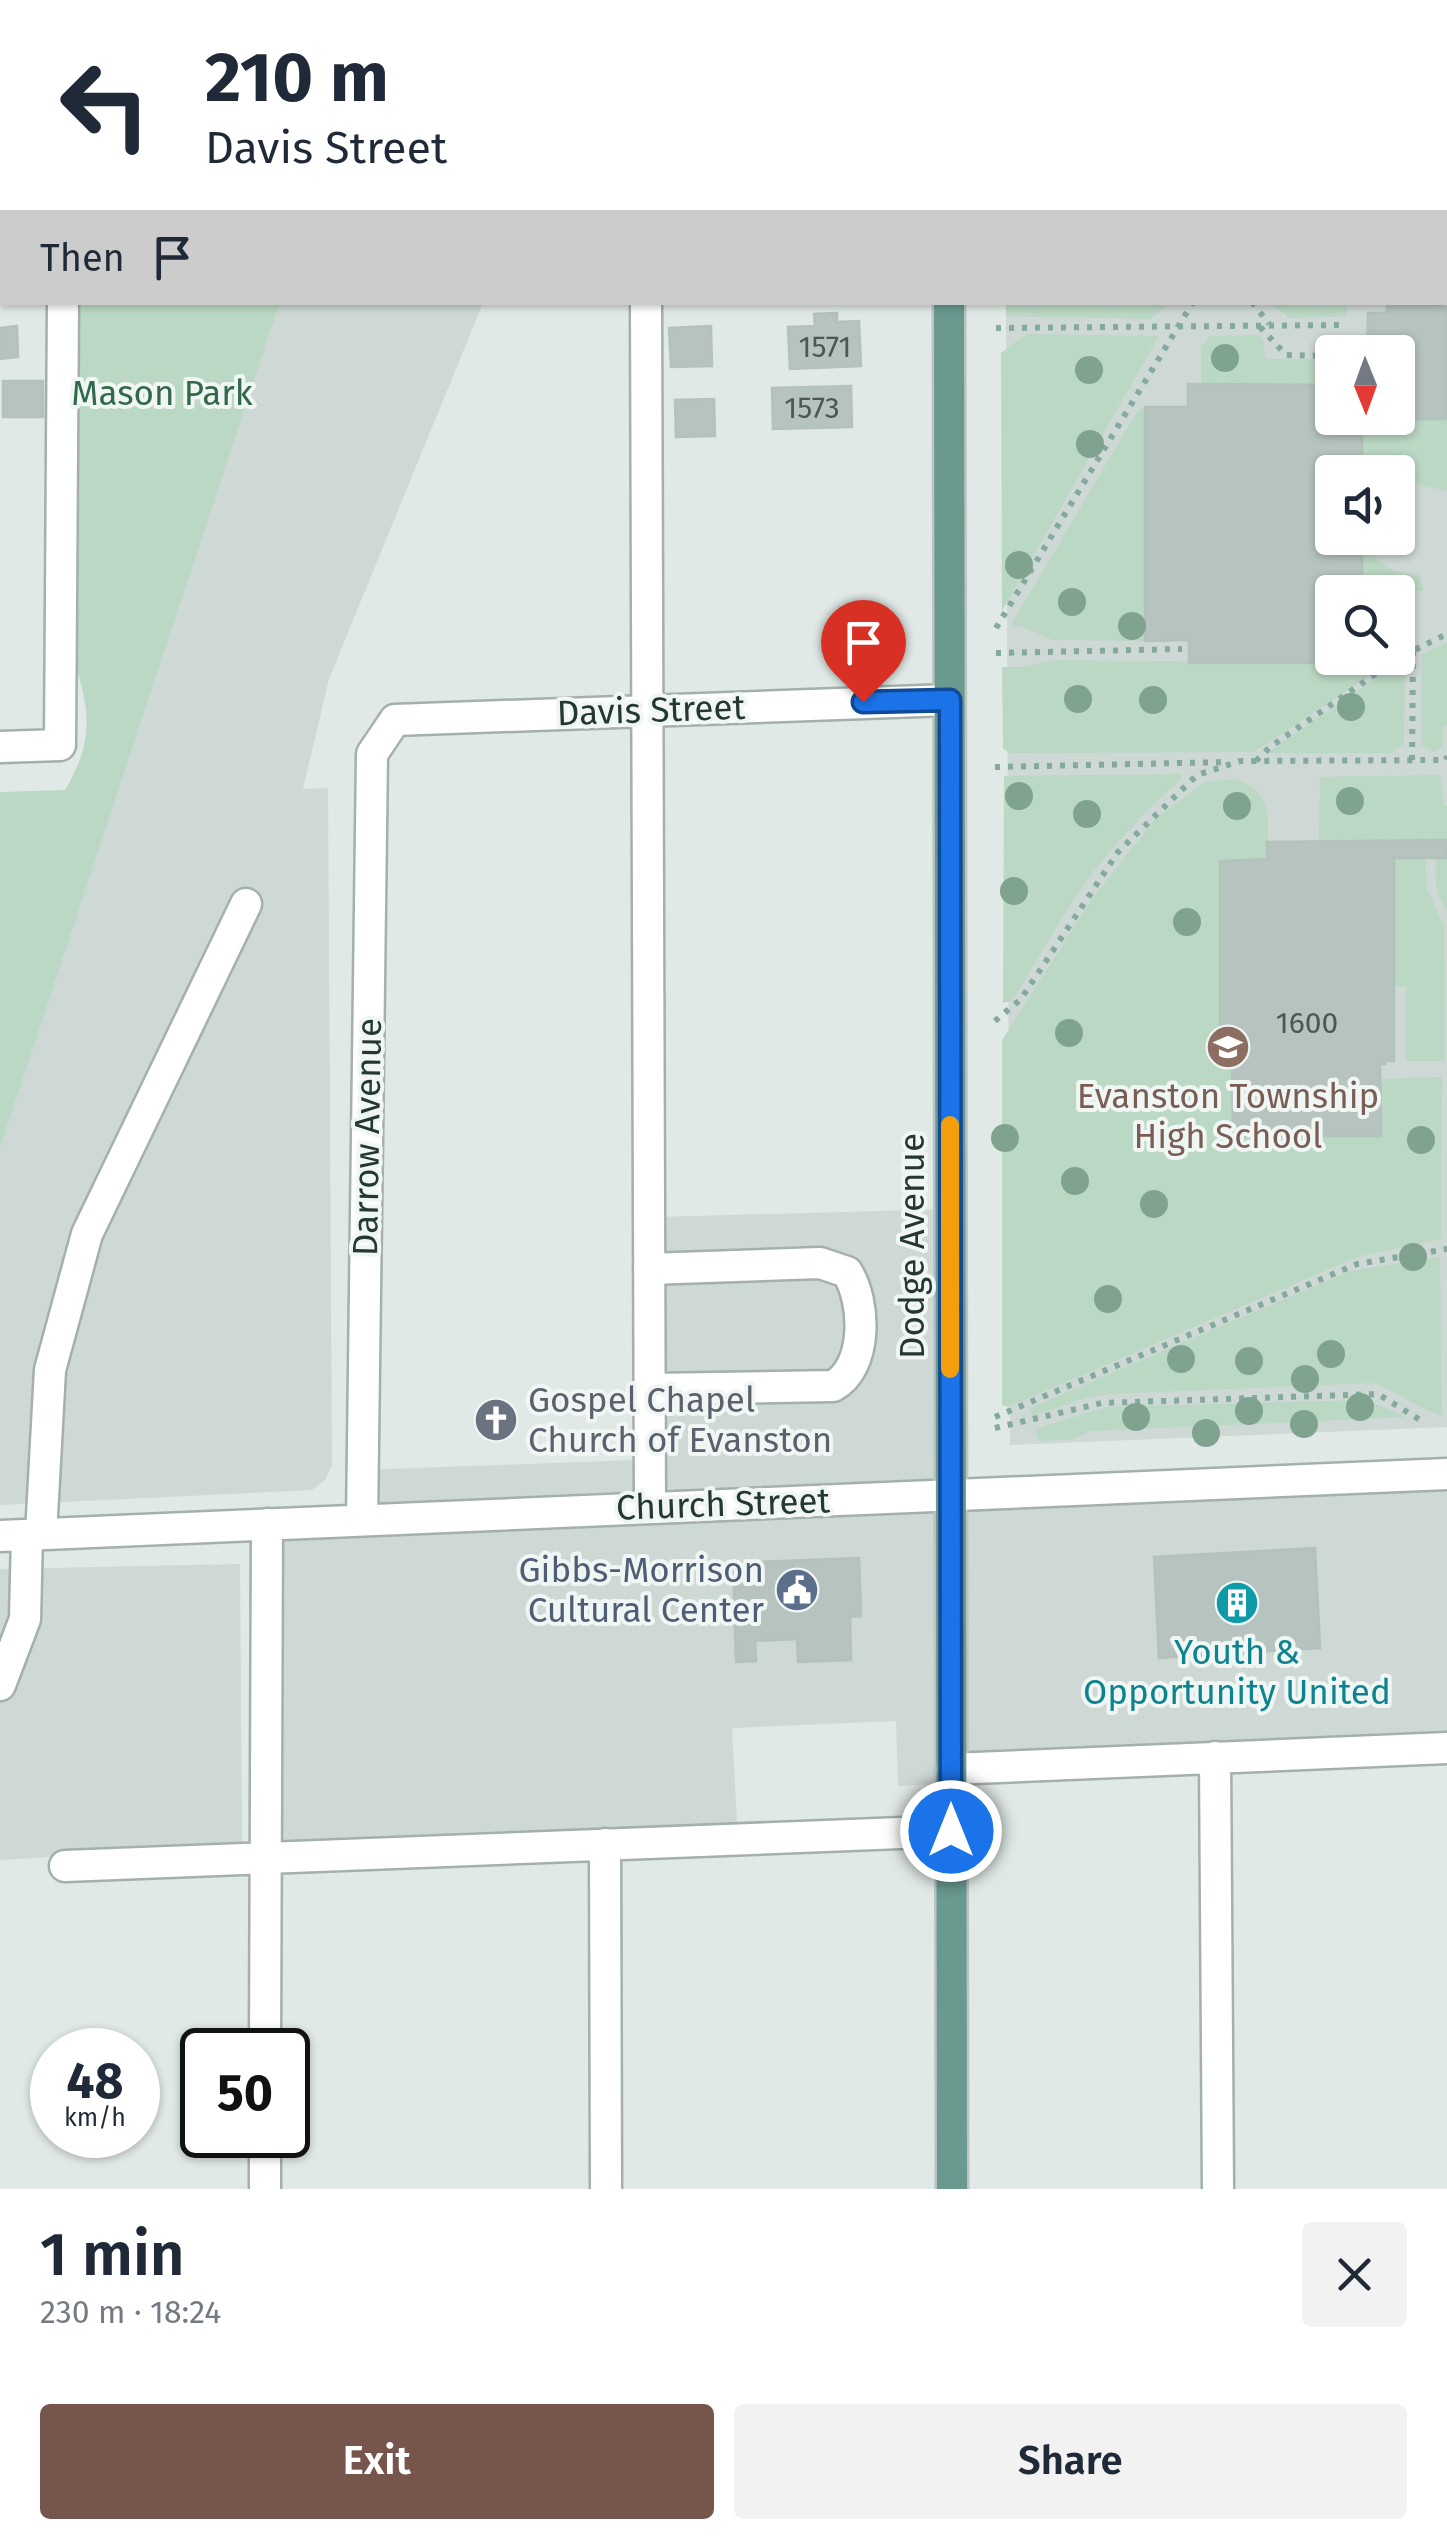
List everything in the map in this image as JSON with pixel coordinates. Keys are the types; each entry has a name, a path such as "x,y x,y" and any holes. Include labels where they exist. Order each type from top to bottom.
{"main road":[{"name":"Dodge Avenue","path":"949,305 952,2189"}],"street":[{"path":"0,747 60,745 63,305"},
{"path":"646,305 650,1508"},
{"name":"Davis Street","path":"372,754 395,720 950,700"},
{"name":"Darrow Avenue","path":"362,1520 372,754"},
{"path":"0,1685 25,1618 23,1535 50,1370 86,1234 246,904"},
{"path":"650,1269 820,1263 848,1272 855,1284 860,1335 852,1369 834,1386 650,1389"},
{"name":"Church Street","path":"23,1535 1447,1474"},
{"path":"265,2028 266,1524"},
{"path":"951,1768 1447,1748"},
{"path":"1215,1758 1218,2189"},
{"path":"65,1866 951,1831"},
{"path":"605,1844 606,2189"},
{"path":"265,2158 265,2189"}],"path":[{"path":"996,628 1191,305"},
{"path":"1254,305 1270,326"},
{"path":"996,328 1341,325"},
{"path":"1260,326 1286,356 1315,356"},
{"path":"1415,650 1447,634"},
{"path":"996,653 1182,649"},
{"path":"1255,762 1270,747 1377,675"},
{"path":"1412,760 1414,675"},
{"path":"996,767 1446,760 1447,756"},
{"path":"996,1021 1021,999 1118,852 1197,775 1240,762"},
{"path":"995,1418 1357,1264 1447,1249"},
{"path":"995,1428 1102,1403 1378,1394 1425,1423"}],"shaded area":[{"path":"279,305 482,305 329,679 303,789 328,788 332,1465 325,1480 312,1490 0,1505 0,1148"},
{"name":"Evanston Township High School","path":"1006,305 1447,305 1447,1427 1010,1445"},
{"path":"949,1209 950,1494 1447,1475 1447,1760 898,1786 896,1721 732,1728 738,1840 266,1857 267,1524 362,1520 362,1470 661,1459 660,1217"},
{"path":"240,1564 242,1846 0,1860 0,1569"}],"green space":[{"name":"Mason Park","path":"79,305 279,305 0,1148 0,792 65,790 80,759 86,730 85,701 76,668"},
{"path":"1006,305 1168,305 1150,319 1006,316"},
{"path":"1270,305 1347,305 1347,316 1286,318 1286,314"},
{"path":"1027,334 1159,336 1002,611 1001,353"},
{"path":"1259,335 1266,359 1315,359 1315,385 1201,384 1201,347 1210,336"},
{"path":"1145,407 1145,641 1052,640 1011,625 1137,412"},
{"path":"1415,419 1447,419 1447,491 1417,484 1415,455 1362,455 1362,435 1415,435"},
{"path":"1362,555 1374,555 1397,571 1419,575 1424,591 1415,591 1415,575 1362,575"},
{"path":"1447,642 1447,725 1443,726 1443,746 1433,752 1421,745 1422,655"},
{"path":"1054,660 1315,663 1315,675 1370,675 1254,752 1009,753 1003,748 1002,667"},
{"path":"1380,675 1405,675 1404,744 1391,753 1267,753"},
{"path":"1182,774 1096,868 1012,1001 1003,1003 1004,776"},
{"path":"1440,775 1447,806 1447,840 1319,841 1320,777"},
{"path":"1237,779 1259,793 1267,811 1268,833 1267,859 1229,862 1221,1064 1232,1064 1233,1135 1381,1136 1381,1079 1442,1077 1441,1239 1357,1257 1008,1407 1002,1405 1002,1040 1092,899 1156,818 1205,782"},
{"path":"1394,858 1425,858 1427,889 1444,925 1445,1061 1406,1061 1406,987 1394,986"},
{"path":"1436,858 1447,858 1447,910 1437,886"},
{"path":"1440,1257 1442,1416 1373,1383 1110,1394 1032,1416 1030,1408 1350,1271"},
{"path":"1367,1400 1406,1417 1090,1431 1074,1439 1039,1441 1035,1429 1106,1407"}],"building":[{"path":"1387,305 1446,305 1447,419 1415,419 1415,335 1367,335 1368,313 1387,313"},
{"path":"837,313 837,322 859,321 861,366 790,369 788,327 815,326 814,314"},
{"path":"17,326 18,357 0,359 0,328"},
{"path":"711,326 712,366 671,367 669,328"},
{"path":"3,381 43,381 43,417 3,417"},
{"path":"1188,384 1315,385 1315,435 1362,435 1362,455 1315,455 1315,555 1362,555 1362,575 1315,575 1315,663 1189,663 1189,640 1145,641 1145,407 1188,407"},
{"path":"851,386 852,427 773,429 772,388"},
{"path":"714,399 715,436 676,437 675,400"},
{"name":"Evanston Township High School","path":"1447,840 1447,858 1394,858 1394,1061 1380,1064 1381,1136 1233,1136 1232,1064 1220,1064 1220,861 1267,859 1267,842"},
{"name":"Youth & Opportunity United","path":"1315,1548 1320,1648 1159,1658 1154,1557"},
{"name":"Gibbs-Morrison Cultural Center","path":"859,1558 861,1616 850,1617 851,1660 798,1662 797,1639 755,1641 756,1661 736,1662 733,1563"}],"slow traffic":[{"path":"950,1125 950,1369"}],"place":[{"name":"Evanston Township High School","path":"1228,1047"},
{"name":"Gospel Chapel Church of Evanston","path":"496,1420"},
{"name":"Gibbs-Morrison Cultural Center","path":"797,1590"},
{"name":"Youth & Opportunity United","path":"1237,1603"}],"route":[{"path":"863,702 950,700 951,1831"}]}
